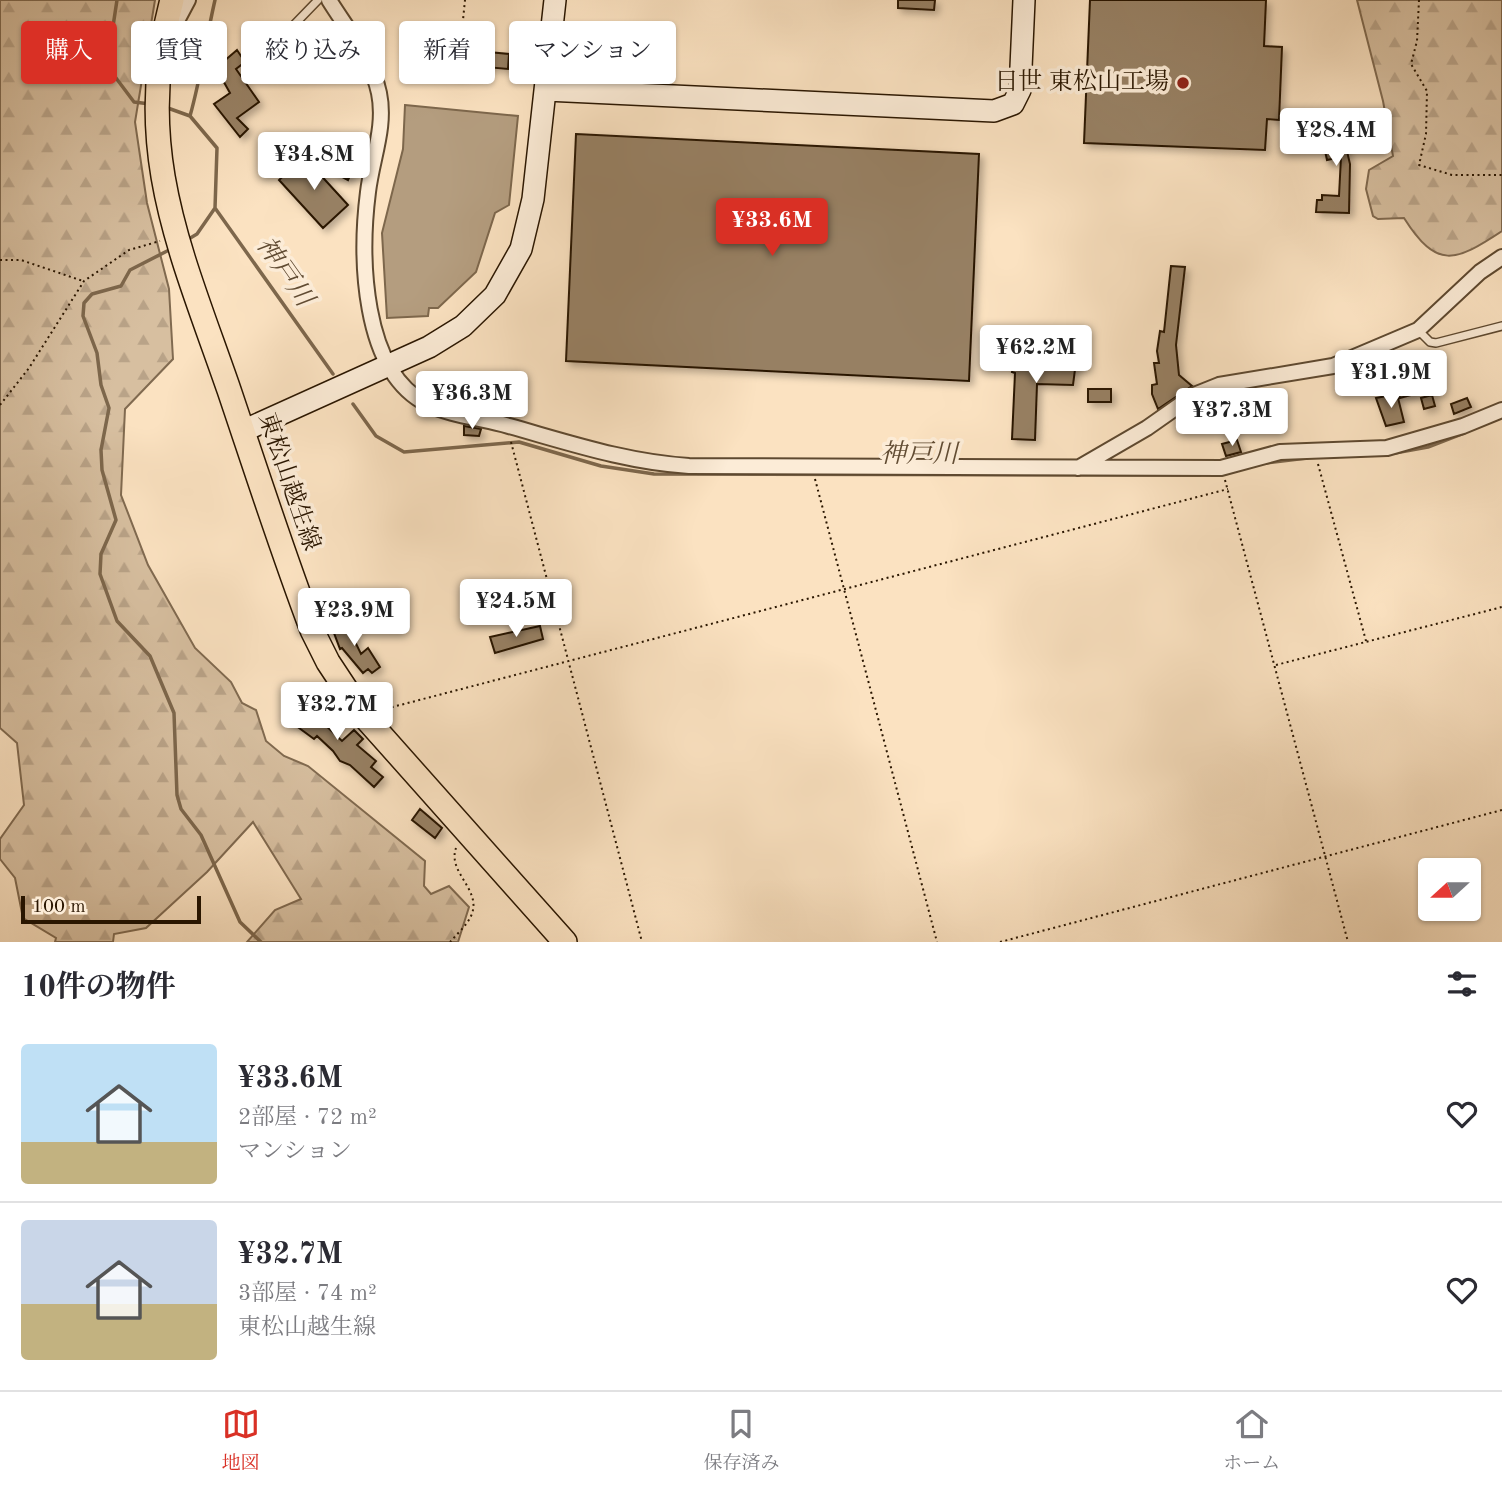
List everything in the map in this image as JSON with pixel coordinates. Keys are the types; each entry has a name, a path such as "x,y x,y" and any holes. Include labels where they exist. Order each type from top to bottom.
{"main road":[{"name":"東松山越生線","path":"167,21 172,0"},
{"name":"東松山越生線","path":"161,84 158,135 166,200 175,237 312,630 328,662 363,715 565,942"}],"street":[{"path":"178,21 188,0"},
{"path":"329,0 368,62 379,91 382,119 368,192 365,240 373,328 389,366 406,390 428,404 644,463 689,466 1077,469 1221,468 1280,452 1387,448 1463,426 1502,410"},
{"path":"243,431 438,342 480,312 506,280 521,249 533,199 555,0"},
{"path":"546,90 994,111 1013,104 1020,90 1024,0"},
{"path":"1077,469 1147,428 1194,395 1219,385 1333,366 1418,330 1480,272 1502,257"}],"lane":[{"path":"298,21 318,0"},
{"path":"1418,330 1430,342 1443,343 1502,326"}],"path":[{"path":"463,21 465,0"},
{"path":"1419,0 1417,41 1411,64 1427,91 1426,134 1419,165 1452,175 1502,175"},
{"path":"0,405 29,368 84,281 129,250 175,237"},
{"path":"0,260 21,260 84,281"},
{"path":"507,425 566,660 642,942"},
{"path":"1315,452 1367,642"},
{"path":"812,466 937,942"},
{"path":"1221,468 1348,942"},
{"path":"363,715 1228,489"},
{"path":"1275,665 1502,607"},
{"path":"1000,942 1502,810"},
{"path":"450,942 471,917 474,905 468,887 455,866 454,852 467,832"}],"green space":[{"path":"0,0 155,0 152,21 131,21 131,84 141,84 135,122 147,203 169,289 173,359 125,409 121,495 148,565 195,648 231,682 242,703 256,710 266,741 284,756 308,766 425,861 424,886 431,894 449,886 469,907 458,942 247,942 275,910 301,899 253,822 207,872 146,928 114,934 113,942 55,942 56,938 23,918 15,878 0,859 0,839 24,805 17,743 0,728"},
{"path":"1357,0 1502,0 1502,231 1471,249 1448,256 1437,253 1416,235 1404,218 1378,219 1373,216 1366,189 1369,170 1393,156 1383,101"}],"shaded area":[{"path":"405,105 518,116 509,205 495,213 476,272 438,308 429,308 428,316 387,318 382,233 403,149"}],"building":[{"path":"898,0 935,0 934,10 898,8"},
{"name":"日世 東松山工場","path":"1090,0 1266,0 1264,46 1282,47 1279,120 1267,119 1265,150 1084,143"},
{"path":"237,50 241,56 241,65 236,69 241,76 241,84 246,84 259,102 237,118 248,129 240,137 214,104 230,93 225,84 227,59"},
{"path":"495,53 509,54 508,69 495,68"},
{"path":"1339,118 1350,164 1349,213 1316,212 1317,200 1322,200 1322,195 1339,196 1341,157 1327,160 1319,123"},
{"path":"576,134 979,154 969,381 566,361"},
{"path":"311,150 352,171 348,180 307,158"},
{"path":"304,157 348,205 323,228 279,180"},
{"path":"1171,266 1185,267 1176,345 1179,375 1192,386 1158,409 1152,394 1152,385 1157,384 1154,363 1159,363 1157,351 1160,331 1164,332"},
{"path":"1017,346 1036,349 1035,356 1056,359 1057,352 1077,354 1073,385 1037,384 1035,440 1012,439 1015,373 1012,372"},
{"path":"1415,380 1418,393 1400,398 1396,384"},
{"path":"1088,389 1111,389 1111,402 1088,402"},
{"path":"1397,394 1404,422 1386,426 1376,398"},
{"path":"1432,395 1435,406 1424,409 1421,398"},
{"path":"1467,398 1471,407 1454,414 1451,404"},
{"path":"464,426 481,429 479,436 464,435"},
{"path":"1237,440 1241,452 1226,456 1222,444"},
{"path":"344,619 361,654 368,648 380,667 372,673 368,669 363,673 342,648 340,649 331,625"},
{"path":"540,626 543,639 495,653 490,637"},
{"path":"307,702 323,713 319,719 342,741 354,730 363,739 357,745 376,761 371,767 383,777 374,787 350,765 340,761 317,736 314,739 291,722 295,717 291,713 297,705 302,709"},
{"path":"420,809 442,828 435,838 412,820"}],"waterway":[{"name":"神戸川","path":"117,0 107,66 134,102 150,104"},
{"path":"190,116 215,0"},
{"name":"神戸川","path":"165,107 190,116 217,148 215,208 333,374"},
{"path":"187,240 197,234 215,208"},
{"path":"171,249 130,270 121,286 92,294 84,303 83,316 97,353 101,385 109,408 101,450 102,470 116,520 101,554 100,574 117,621 150,656 174,713 177,795 181,809 201,835 240,922 261,942"},
{"name":"神戸川","path":"353,404 376,436 404,452 519,442 601,466 654,474 1200,475"},
{"name":"神戸川","path":"1395,453 1428,447 1464,433"},
{"name":"神戸川","path":"1322,457 1370,455"},
{"name":"神戸川","path":"1266,463 1307,458"}],"place":[{"name":"日世 東松山工場","path":"1183,83"}]}
